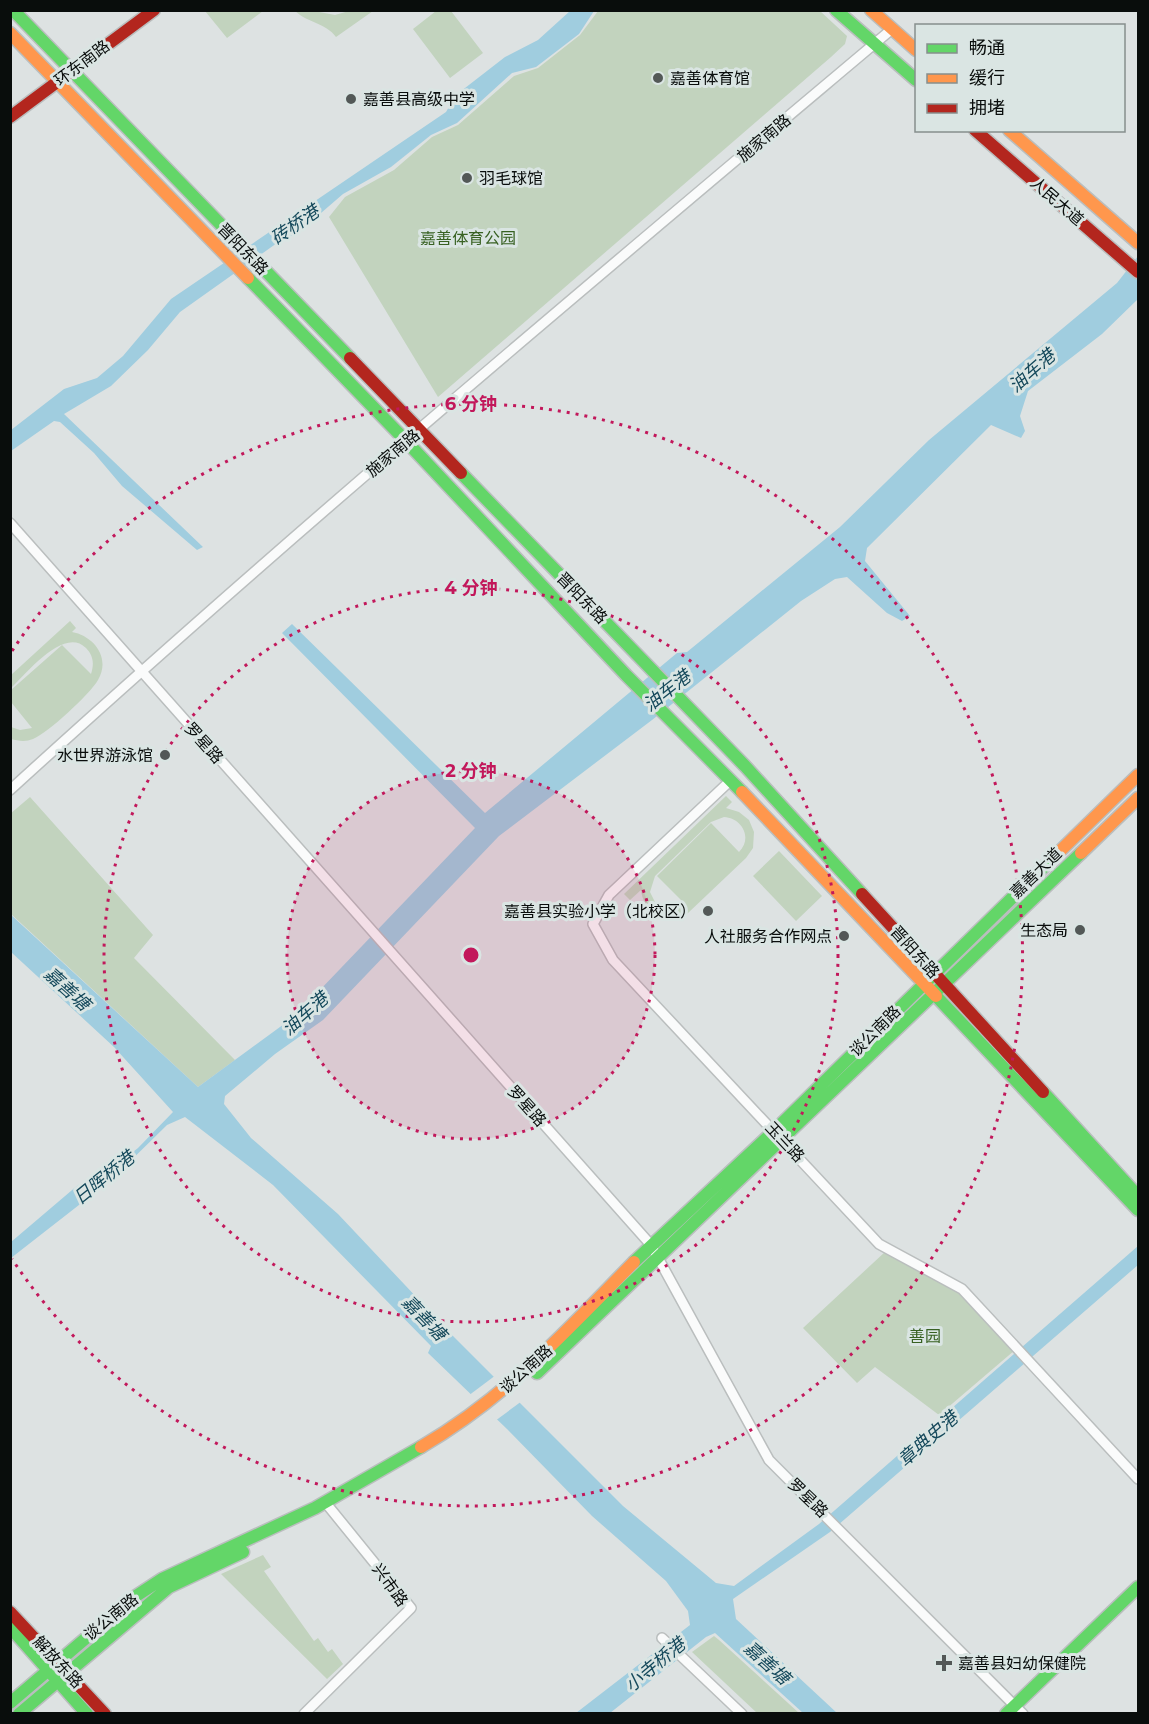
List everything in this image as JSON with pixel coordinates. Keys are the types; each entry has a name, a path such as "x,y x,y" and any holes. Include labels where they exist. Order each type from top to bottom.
{"main road":[{"name":"晋阳东路","path":"13,10 691,711 934,972 1138,1196"},
{"name":"环东南路","path":"10,117 154,10"},
{"path":"836,10 915,79"},
{"path":"871,10 915,49"},
{"name":"晋阳东路","path":"10,33 406,441 671,722 731,780 1138,1210"},
{"name":"人民大道","path":"977,132 1138,272"},
{"name":"人民大道","path":"1011,132 1138,243"},
{"name":"嘉善大道","path":"934,972 1138,775"},
{"name":"嘉善大道","path":"944,983 1138,798"},
{"name":"谈公南路","path":"778,1135 934,972"},
{"name":"谈公南路","path":"52,1675 134,1598 162,1579 328,1505 461,1429 522,1381 655,1251 944,983"},
{"path":"1014,1711 1138,1587"},
{"name":"解放东路","path":"10,1612 105,1713"},
{"name":"解放东路","path":"10,1627 87,1713"},
{"path":"10,1703 52,1675"},
{"path":"19,1713 52,1675"}],"street":[{"name":"施家南路","path":"10,790 140,672 406,441 892,30"},
{"name":"罗星路","path":"10,523 655,1251 769,1460 840,1530 1014,1711"},
{"name":"玉兰路","path":"731,780 609,895 593,924 613,960 879,1244 962,1290 1138,1479"},
{"name":"兴市路","path":"304,1713 411,1608 328,1505"},
{"path":"662,1638 742,1713"}],"green space":[{"path":"205,11 263,11 227,38"},
{"path":"295,11 314,11 335,15 349,11 373,11 336,37 332,32"},
{"path":"436,11 451,11 483,53 450,78 413,29"},
{"name":"嘉善体育公园","path":"598,11 820,11 847,36 845,44 831,57 438,397 329,217 345,197 394,170 432,137 458,125 514,76 538,68 580,35"},
{"path":"70,621 76,628 72,632 87,638 98,649 103,664 98,680 87,694 48,729 28,741 11,739 11,727 20,730 32,728 11,702 11,690 62,645 46,654 11,688 11,675","holes":["77,643 89,651 93,661 91,674 62,645"]},
{"path":"726,796 732,802 726,808 739,812 749,820 754,832 753,848 746,858 688,913 672,919 657,916 647,906 641,890 630,900 624,894","holes":["724,817 730,818 744,830 745,841 739,852 711,823 657,876 685,904 672,910 657,906 650,892 655,876 711,822"]},
{"path":"30,797 153,935 134,958 235,1060 198,1087 11,914 10,814"},
{"path":"779,851 822,896 796,921 753,876"},
{"name":"善园","path":"886,1251 960,1292 1015,1350 939,1415 875,1367 857,1383 803,1328"},
{"path":"263,1555 271,1567 264,1571 314,1641 318,1638 328,1652 332,1649 343,1664 327,1679 221,1574"},
{"path":"714,1636 799,1713 757,1713 692,1652"}],"water":[{"name":"砖桥港","path":"570,11 594,11 579,34 536,67 512,73 457,123 431,135 391,167 343,194 299,232 277,243 180,312 148,350 111,386 64,414 203,547 197,550 122,486 94,453 60,422 54,421 11,451 11,430 64,389 97,378 123,356 171,299 446,112 456,95 505,57 538,40"},
{"path":"1138,256 1138,299 1102,334 1028,391 1020,416 1025,431 1021,438 991,425 867,548 865,561 910,616 902,621 887,613 847,577 835,579 801,601 652,720 499,836 323,1020 275,1054 225,1096 224,1104 251,1138 338,1214 454,1337 623,1506 716,1583 734,1586 819,1524 1138,1246 1138,1265 830,1532 733,1599 736,1619 837,1713 803,1713 715,1633 706,1637 610,1713 576,1713 690,1625 688,1611 666,1581 592,1516 428,1353 431,1346 273,1185 185,1117 167,1125 111,1180 11,1258 11,1242 78,1185 99,1179 138,1148 173,1112 114,1047 11,952 10,914 198,1087 295,1016 475,828 282,633 292,624 485,813 677,653 687,652 840,527 929,440 1117,283"}],"pier":[{"path":"496,1375 522,1401 495,1421 468,1396"}],"traffic: fast":[{"path":"13,10 350,358"},
{"path":"836,10 915,79"},
{"path":"248,278 406,441 626,675 742,792"},
{"path":"461,473 745,766 862,894"},
{"path":"537,1373 1081,853"},
{"path":"634,1262 774,1131 1057,854"},
{"path":"936,996 1138,1210"},
{"path":"1043,1092 1138,1196"},
{"path":"10,1703 133,1598 162,1579 315,1508 421,1447"},
{"path":"19,1714 169,1587 243,1552"},
{"path":"1006,1714 1138,1587"},
{"path":"10,1627 87,1714"}],"traffic: slow":[{"path":"871,10 915,49"},
{"path":"10,33 248,278"},
{"path":"1011,132 1138,243"},
{"path":"1057,854 1138,775"},
{"path":"742,792 936,996"},
{"path":"1081,853 1138,798"},
{"path":"421,1447 452,1428 508,1385 559,1338 634,1262"}],"traffic: jam":[{"path":"10,117 154,10"},
{"path":"977,132 1138,272"},
{"path":"350,358 461,473"},
{"path":"862,894 1043,1092"},
{"path":"10,1612 105,1714"}],"place":[{"name":"嘉善体育馆","path":"658,78"},
{"name":"嘉善县高级中学","path":"351,99"},
{"name":"羽毛球馆","path":"467,178"},
{"name":"水世界游泳馆","path":"165,755"},
{"name":"嘉善县实验小学（北校区）","path":"708,911"},
{"name":"生态局","path":"1080,930"},
{"name":"人社服务合作网点","path":"844,936"},
{"name":"嘉善县妇幼保健院","path":"944,1663"}],"water label":[{"name":"油车港","path":"1032,371"},
{"name":"油车港","path":"667,691"},
{"name":"嘉善塘","path":"67,989"},
{"name":"油车港","path":"305,1014"},
{"name":"日晖桥港","path":"104,1178"},
{"name":"嘉善塘","path":"424,1318"},
{"name":"章典史港","path":"928,1439"},
{"name":"嘉善塘","path":"767,1663"},
{"name":"小寺桥港","path":"655,1665"}]}
